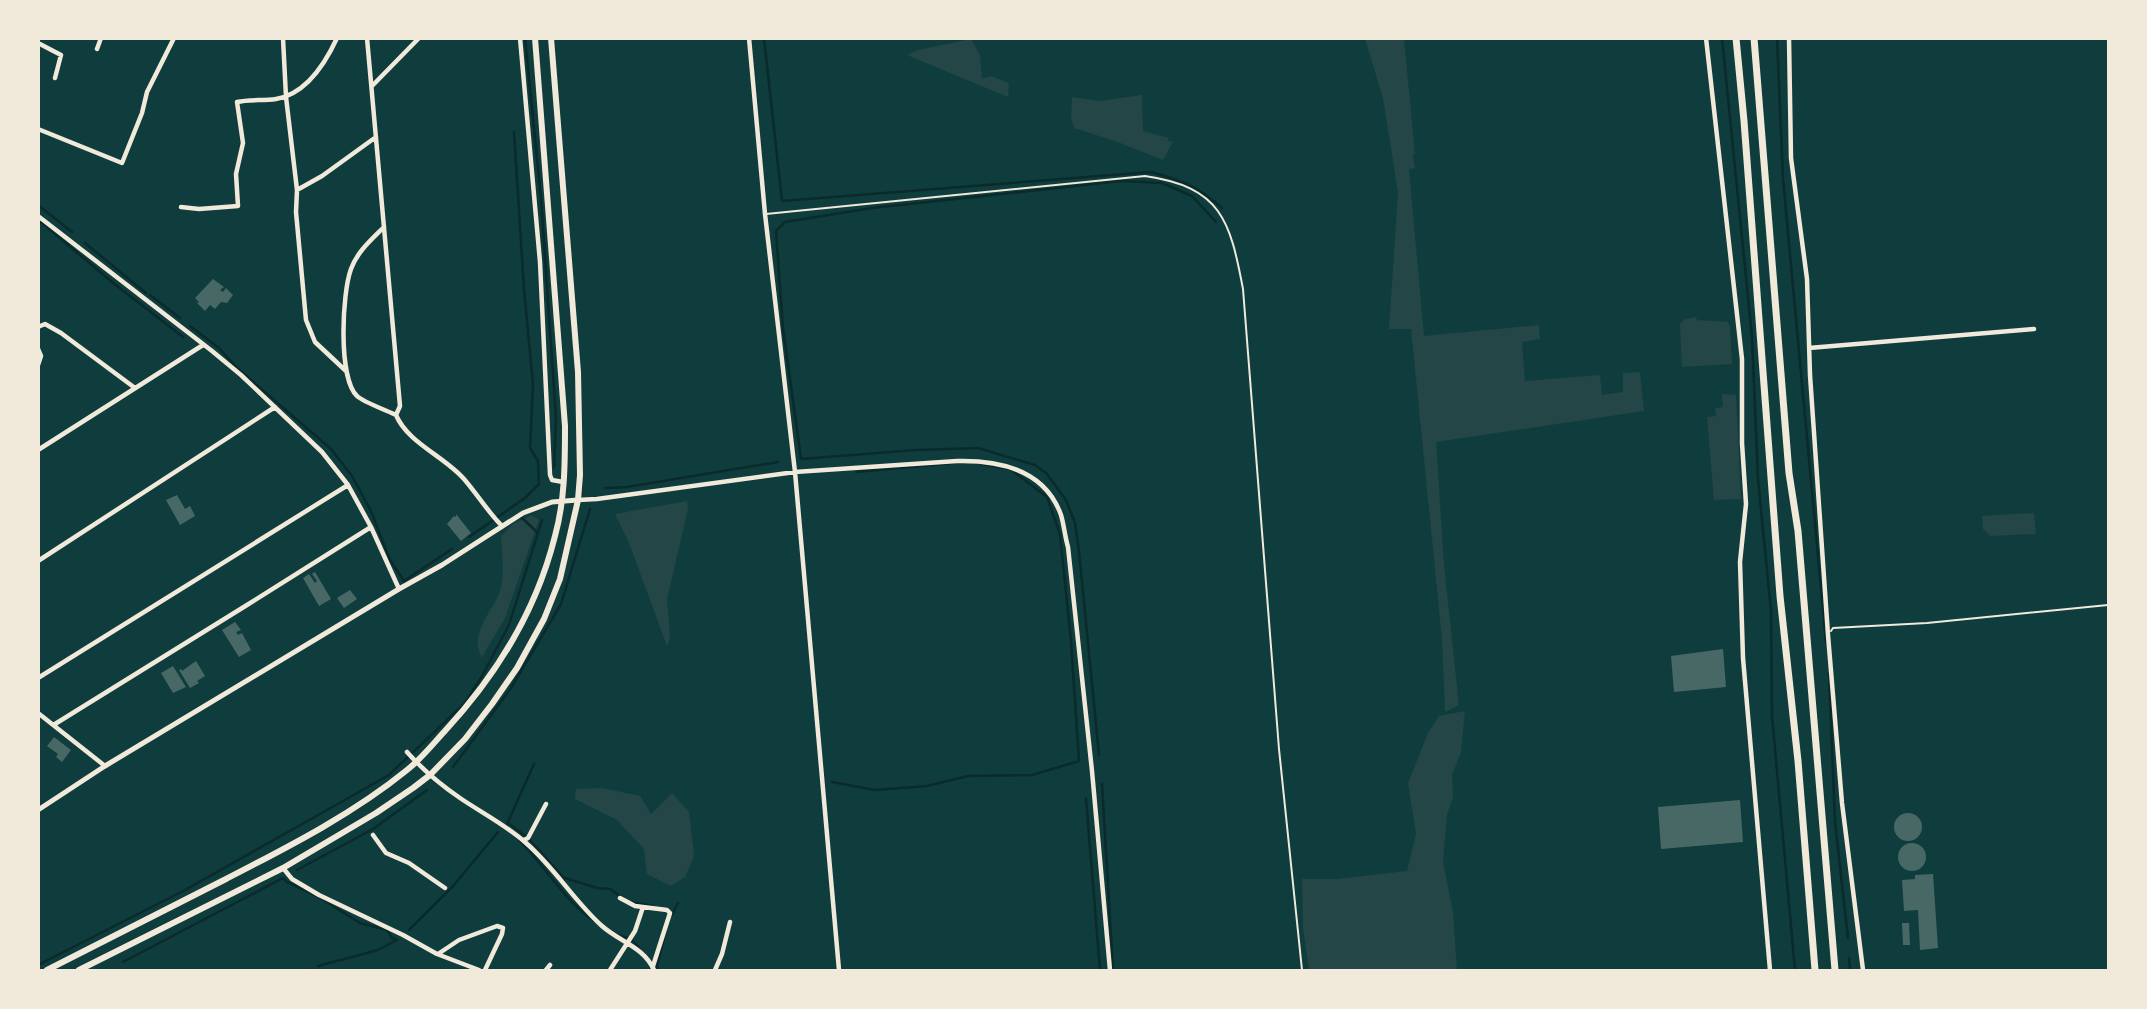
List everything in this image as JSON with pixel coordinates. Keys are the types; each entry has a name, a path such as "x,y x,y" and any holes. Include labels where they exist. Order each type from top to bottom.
{"highway":[{"path":"1735,38 1744,121 1780,596 1798,761 1815,971"},
{"path":"1754,38 1789,473 1798,531 1835,971"}],"main road":[{"path":"47,971 271,856 368,799 416,762 471,703 504,657 527,614 555,536 564,482 565,426 535,38"},
{"path":"79,971 283,868 376,813 430,775 465,739 498,695 544,619 560,579 578,500 580,449 578,372 551,38"}],"street":[{"path":"97,49 101,38"},
{"path":"38,129 122,163 142,113 147,92 174,38"},
{"path":"283,38 286,97 298,190 296,212 306,320 315,342 347,371"},
{"path":"181,207 199,209 238,206 236,174 243,142 237,102 286,97 310,80 330,53 337,38"},
{"path":"367,38 400,405 396,415"},
{"path":"371,87 419,38"},
{"path":"520,38 540,262 550,475 552,480 564,482"},
{"path":"749,38 765,214 795,472 839,971"},
{"path":"1706,38 1742,359 1742,443 1746,504 1740,562 1743,658 1770,971"},
{"path":"1789,38 1791,158 1807,279 1828,635 1842,806 1863,971"},
{"path":"38,43 61,53 55,78"},
{"path":"298,190 376,137"},
{"path":"39,218 241,375 322,452 348,485 399,589"},
{"path":"384,228 356,258 346,285 343,322 348,379 357,396 396,415 400,425 446,462 502,526"},
{"path":"38,327 45,324 61,333 135,388"},
{"path":"1809,348 2034,329"},
{"path":"38,450 204,345"},
{"path":"38,349 41,356 38,365"},
{"path":"38,561 275,408"},
{"path":"38,810 105,766 531,510 562,501 597,499 795,472 978,461 1001,464 1034,477 1049,492 1061,515 1068,547 1110,971"},
{"path":"38,678 348,485"},
{"path":"55,724 370,527"},
{"path":"38,713 105,766"},
{"path":"407,752 430,775 460,798 524,840 547,861 591,916 613,935 639,949 653,969"},
{"path":"524,840 528,838 546,804"},
{"path":"373,835 386,853 409,863 445,888"},
{"path":"283,868 292,879 306,888 437,954 479,971"},
{"path":"620,898 629,904 667,910 670,913 653,969"},
{"path":"610,971 629,943 643,907"},
{"path":"715,971 730,922"},
{"path":"437,954 459,940 497,926 503,928 485,971"},
{"path":"545,971 550,965"}],"lane":[{"path":"765,214 1145,176 1171,180 1194,188 1217,207 1231,237 1243,289 1279,749 1302,971"},
{"path":"1828,635 1833,628 1927,623 2109,606"}],"shaded area":[{"path":"971,39 980,55 982,79 991,76 1009,83 1008,97 907,55 918,50"},
{"path":"1365,39 1404,39 1415,154 1415,168 1409,169 1424,336 1539,325 1540,339 1522,342 1525,381 1600,375 1602,395 1623,392 1623,373 1640,372 1644,411 1436,442 1444,565 1459,705 1445,712 1442,639 1411,329 1389,329 1398,192 1383,98"},
{"path":"1142,95 1143,131 1169,138 1168,141 1173,142 1163,160 1074,128 1071,118 1072,97 1099,101"},
{"path":"1696,317 1697,320 1728,322 1732,364 1682,367 1680,324 1685,319"},
{"path":"1722,394 1736,395 1741,499 1714,500 1707,417 1716,416 1715,408 1723,407"},
{"path":"687,501 688,509 667,599 670,638 667,646 629,543 615,514"},
{"path":"2034,513 2036,534 1990,536 1983,529 1982,516"},
{"path":"532,515 539,520 505,618 482,657 478,649 480,632 502,584 501,536 513,524"},
{"path":"1465,711 1461,752 1452,775 1453,797 1447,815 1443,862 1453,912 1457,970 1309,970 1303,927 1302,879 1336,879 1407,871 1416,834 1408,783 1428,733 1439,716"},
{"path":"602,788 640,796 651,814 672,793 689,812 694,856 685,877 671,886 647,874 644,849 617,820 575,799 576,789"}],"building":[{"path":"213,279 224,287 220,290 223,292 226,288 233,295 227,303 221,302 215,309 210,305 205,311 195,298"},
{"path":"177,495 185,509 190,506 195,516 180,525 166,500"},
{"path":"456,514 471,533 461,541 447,524"},
{"path":"315,572 331,599 319,606 303,578 309,574 315,583 317,581 312,574"},
{"path":"350,590 357,599 344,608 337,598"},
{"path":"235,622 241,630 236,632 238,635 242,633 251,650 239,657 222,630"},
{"path":"1723,649 1726,687 1674,692 1671,656"},
{"path":"196,661 205,676 190,688 179,670 182,671"},
{"path":"173,666 186,687 173,693 161,673"},
{"path":"54,737 71,750 62,762 56,757 58,754 47,746"},
{"path":"1740,800 1743,842 1661,849 1658,807"},
{"path":"1908,813 1918,817 1922,827 1918,837 1908,841 1898,837 1894,827 1898,817"},
{"path":"1912,843 1922,847 1926,857 1922,867 1912,871 1902,867 1898,857 1902,847"},
{"path":"1933,874 1938,948 1920,950 1918,910 1904,911 1902,880 1915,879 1915,875"},
{"path":"1902,923 1909,923 1910,945 1903,945"}],"waterway":[{"path":"525,38 541,198 556,418 554,467"},
{"path":"764,38 782,201 1151,172 1190,185 1222,208"},
{"path":"1722,38 1752,337 1758,479 1771,611 1772,716 1795,970"},
{"path":"1777,38 1783,179 1826,642"},
{"path":"469,537 525,498 539,484 538,461 530,448 533,384 514,132"},
{"path":"1099,755 1079,551 1075,523 1066,500 1046,473 1035,465 978,448 801,459 783,328 776,231 785,222 872,208 1121,181 1162,183 1192,196 1216,222"},
{"path":"38,205 72,232"},
{"path":"38,224 41,222 183,337"},
{"path":"85,243 146,293"},
{"path":"150,295 180,318"},
{"path":"190,326 219,348 236,367 331,449 352,476 371,511 390,560 404,581 452,549"},
{"path":"605,488 627,487 778,462"},
{"path":"856,472 954,463"},
{"path":"832,782 875,790 927,786 968,776 1032,775 1079,761 1060,534 1047,497 1010,469 981,464"},
{"path":"453,767 511,688 561,604 590,509"},
{"path":"521,517 538,533"},
{"path":"38,965 185,890 389,775 465,703 482,676 509,625 542,520"},
{"path":"1829,673 1835,822 1848,938"},
{"path":"507,824 534,764"},
{"path":"1102,784 1113,970"},
{"path":"297,870 373,829 427,790"},
{"path":"1086,799 1100,970"},
{"path":"508,823 528,838 563,877 564,882"},
{"path":"409,930 454,885 498,832"},
{"path":"519,840 573,903 594,921"},
{"path":"123,962 283,878 360,923 387,930 392,938 397,940"},
{"path":"565,878 597,888 610,889 623,898"},
{"path":"632,902 653,906"},
{"path":"672,915 678,903"},
{"path":"658,970 666,931"},
{"path":"614,934 631,939 640,949"},
{"path":"318,966 378,950 397,940"},
{"path":"1849,958 1850,970"}]}
